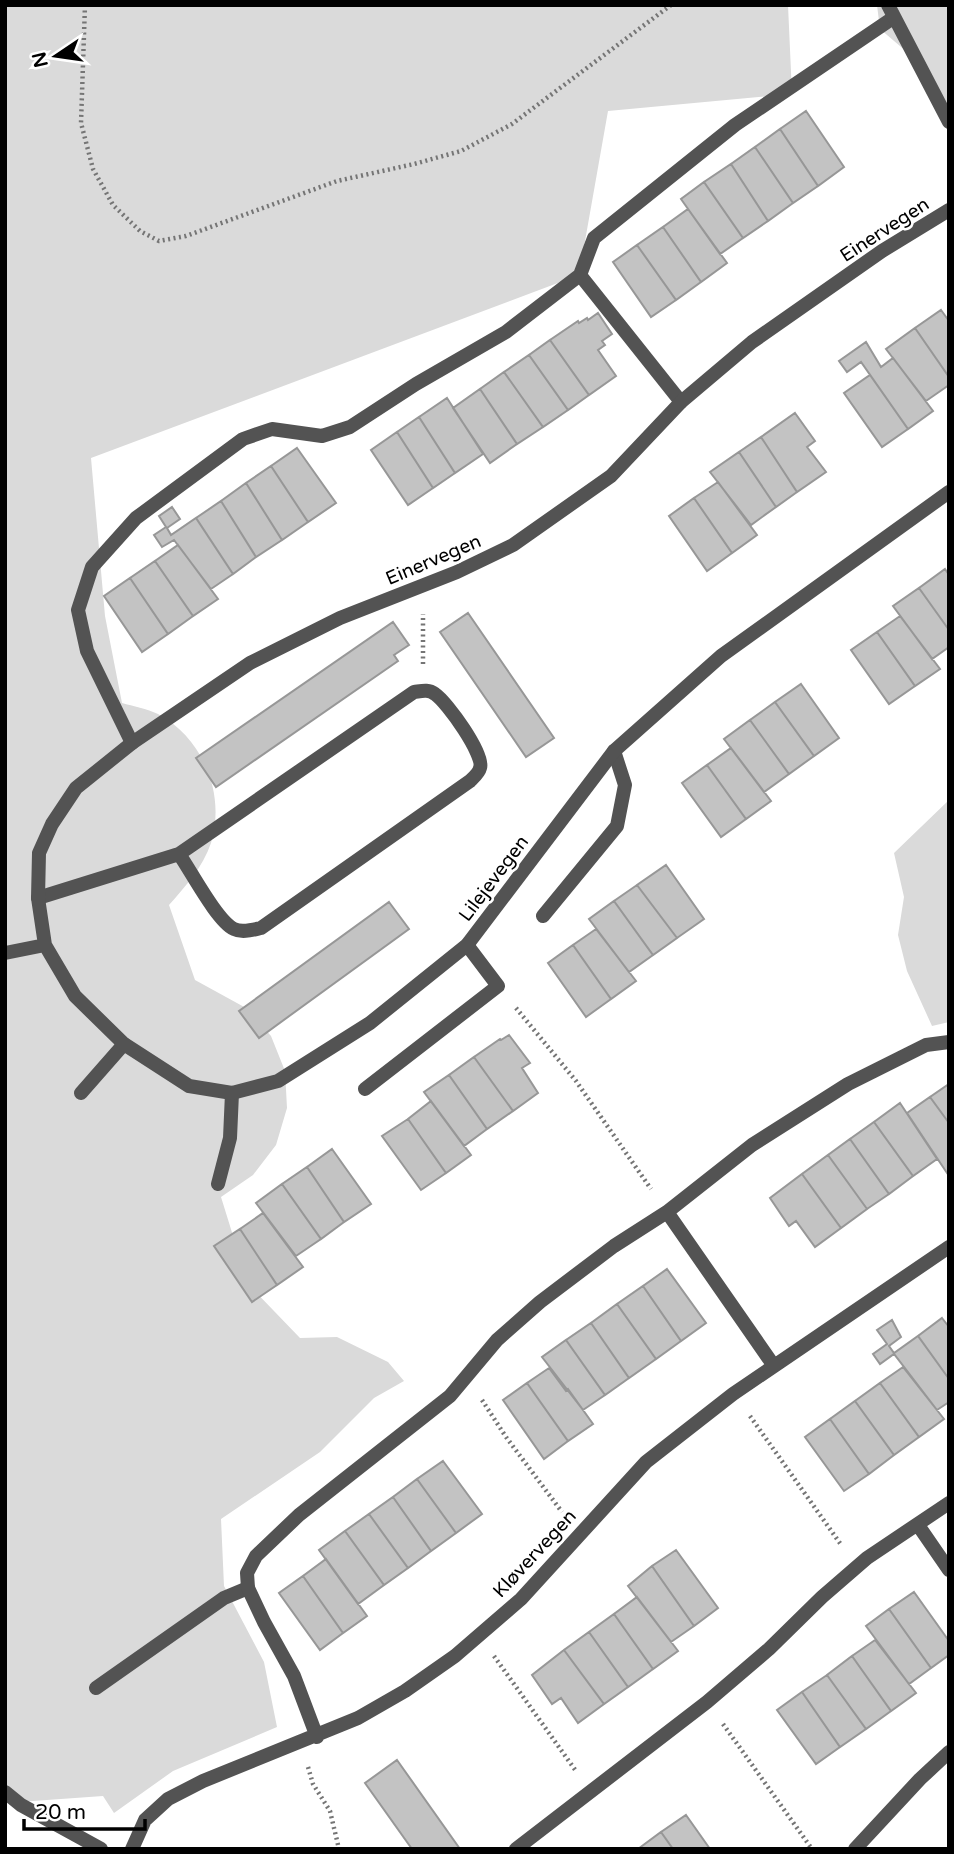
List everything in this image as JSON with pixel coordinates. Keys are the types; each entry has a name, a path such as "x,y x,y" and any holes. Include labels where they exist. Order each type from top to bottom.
{"street":[{"path":"132,743 87,651 78,610 92,567 136,518 243,439 272,429 322,436 350,427 416,384 506,332 580,275 594,238 735,125 890,12 949,122"},
{"name":"Einervegen","path":"45,945 38,898 39,853 52,824 76,788 132,743 250,663 340,618 457,572 513,545 611,476 681,402 751,342 882,251 949,210"},
{"path":"580,275 681,402"},
{"name":"Lilejevegen","path":"45,945 75,996 124,1044 189,1086 232,1093 278,1081 370,1023 467,945 614,751 721,656 949,492"},
{"path":"38,898 179,854 414,692 433,692 442,700 481,759 480,769 470,781 261,928 246,931 234,929 221,919 179,854"},
{"path":"543,916 617,826 625,785 614,751"},
{"path":"5,953 45,945"},
{"path":"365,1089 498,986 467,945"},
{"path":"317,1737 294,1676 248,1588 247,1573 256,1556 299,1515 450,1396 497,1340 540,1302 614,1246 667,1212 752,1145 848,1084 926,1045 949,1042"},
{"path":"81,1093 124,1044"},
{"path":"218,1184 230,1138 232,1093"},
{"path":"667,1212 774,1366"},
{"name":"Kløvervegen","path":"132,1849 145,1820 168,1798 358,1718 405,1691 455,1656 521,1598 646,1462 733,1394 949,1247"},
{"path":"516,1849 707,1702 857,1567 949,1503"},
{"path":"918,1525 949,1570"},
{"path":"96,1688 224,1598 248,1588"},
{"path":"855,1849 949,1752"},
{"path":"5,1792 21,1805 101,1849"}],"path":[{"path":"85,5 81,123 93,169 113,205 141,231 159,241 186,236 337,181 414,164 461,150 512,124 671,5"},
{"path":"425,585 421,638 425,690"},
{"path":"498,986 576,1081 667,1212"},
{"path":"467,1375 506,1437 545,1492 579,1533"},
{"path":"733,1394 857,1567"},
{"path":"479,1635 592,1791"},
{"path":"707,1702 812,1849"},
{"path":"301,1743 313,1784 330,1811 339,1849"}],"shaded area":[{"path":"5,5 788,5 792,94 608,111 579,275 91,458 105,616 122,703 154,712 174,724 198,752 213,787 215,824 208,852 169,905 195,980 246,1008 271,1036 285,1071 287,1108 276,1145 253,1175 221,1197 248,1284 300,1338 337,1337 388,1362 404,1381 374,1398 320,1452 221,1519 224,1586 264,1662 277,1727 173,1771 114,1813 103,1796 5,1803"},
{"path":"877,5 949,5 949,131 921,64 880,29"},
{"path":"949,800 949,1022 932,1026 907,971 898,935 904,897 894,853"}],"building":[{"path":"806,111 844,167 818,186 780,129"},
{"path":"780,129 818,186 793,203 755,147"},
{"path":"755,147 793,203 768,221 731,164"},
{"path":"731,164 768,221 743,238 704,182"},
{"path":"704,182 743,238 720,254 681,199"},
{"path":"688,209 727,263 701,282 663,227"},
{"path":"663,227 701,282 676,300 637,245"},
{"path":"637,245 676,300 651,317 613,262"},
{"path":"941,310 949,321 949,377 915,328"},
{"path":"598,313 612,334 602,341 605,345 598,350 616,376 589,395 550,340 578,321 588,320"},
{"path":"915,328 949,377 949,385 926,401 886,349"},
{"path":"550,340 589,395 568,410 529,355"},
{"path":"866,342 881,367 893,358 933,411 908,429 861,362 847,372 839,361"},
{"path":"529,355 568,410 543,427 504,372"},
{"path":"504,372 543,427 517,444 480,389"},
{"path":"870,375 908,429 882,447 844,393"},
{"path":"480,389 517,444 490,463 453,408"},
{"path":"447,398 483,454 455,473 419,417"},
{"path":"795,413 815,441 807,447 826,472 797,492 761,437"},
{"path":"419,417 455,473 433,488 397,432"},
{"path":"397,432 433,488 408,505 371,450"},
{"path":"761,437 797,492 776,507 739,452"},
{"path":"297,448 336,503 308,522 271,466"},
{"path":"739,452 776,507 751,525 710,472"},
{"path":"271,466 308,522 282,540 246,483"},
{"path":"718,482 757,535 732,553 694,498"},
{"path":"246,483 282,540 256,557 221,501"},
{"path":"694,498 732,553 707,571 669,516"},
{"path":"221,501 256,557 233,574 196,518"},
{"path":"172,507 180,519 167,528 171,535 196,518 233,574 211,589 174,540 162,547 154,535 166,527 159,516"},
{"path":"178,545 218,599 193,616 155,561"},
{"path":"155,561 193,616 168,634 130,578"},
{"path":"945,569 949,575 949,630 919,588"},
{"path":"130,578 168,634 142,652 104,596"},
{"path":"919,588 949,630 949,647 932,659 893,606"},
{"path":"468,613 554,738 526,757 440,632"},
{"path":"900,616 940,669 915,686 877,632"},
{"path":"393,622 409,645 394,655 398,661 216,787 196,758"},
{"path":"877,632 915,686 889,704 851,650"},
{"path":"801,684 839,738 814,756 775,702"},
{"path":"775,702 814,756 789,774 750,720"},
{"path":"750,720 789,774 764,792 724,739"},
{"path":"731,748 771,801 746,819 707,765"},
{"path":"707,765 746,819 721,837 682,783"},
{"path":"666,865 704,919 677,938 637,885"},
{"path":"637,885 677,938 653,955 614,901"},
{"path":"614,901 653,955 629,972 589,919"},
{"path":"389,902 409,929 259,1038 239,1011"},
{"path":"596,929 636,981 611,999 573,945"},
{"path":"573,945 611,999 586,1017 548,963"},
{"path":"509,1035 530,1063 522,1068 538,1093 513,1111 474,1057"},
{"path":"474,1057 513,1111 487,1129 449,1075"},
{"path":"449,1075 487,1129 464,1146 424,1092"},
{"path":"949,1084 949,1123 930,1097"},
{"path":"930,1097 949,1123 947,1173 907,1113"},
{"path":"431,1101 471,1155 446,1173 408,1119"},
{"path":"900,1103 937,1159 913,1176 874,1122"},
{"path":"408,1119 446,1173 421,1190 382,1136"},
{"path":"874,1122 913,1176 889,1194 850,1139"},
{"path":"850,1139 889,1194 867,1209 828,1155"},
{"path":"332,1149 371,1204 344,1222 307,1167"},
{"path":"828,1155 867,1209 841,1228 802,1174"},
{"path":"307,1167 344,1222 321,1239 282,1184"},
{"path":"802,1174 841,1228 815,1247 796,1221 789,1226 770,1198"},
{"path":"282,1184 321,1239 296,1256 256,1203"},
{"path":"263,1213 303,1267 277,1285 240,1229"},
{"path":"240,1229 277,1285 252,1302 214,1246"},
{"path":"667,1269 706,1323 681,1341 643,1286"},
{"path":"643,1286 681,1341 656,1359 617,1304"},
{"path":"617,1304 656,1359 629,1378 591,1323"},
{"path":"942,1318 949,1327 949,1379 918,1336"},
{"path":"892,1320 901,1337 889,1346 894,1353 918,1336 949,1379 949,1402 937,1410 894,1354 880,1364 873,1354 887,1344 877,1330"},
{"path":"591,1323 629,1378 605,1395 566,1340"},
{"path":"566,1340 605,1395 583,1410 542,1357"},
{"path":"903,1367 944,1419 919,1437 880,1383"},
{"path":"549,1368 593,1424 568,1441 527,1383"},
{"path":"527,1383 568,1441 544,1459 503,1400"},
{"path":"880,1383 919,1437 894,1455 855,1401"},
{"path":"855,1401 894,1455 869,1474 830,1419"},
{"path":"830,1419 869,1474 844,1491 805,1437"},
{"path":"443,1461 482,1514 456,1533 417,1479"},
{"path":"417,1479 456,1533 431,1551 393,1497"},
{"path":"393,1497 431,1551 408,1568 369,1514"},
{"path":"369,1514 408,1568 384,1585 345,1531"},
{"path":"345,1531 384,1585 358,1604 319,1550"},
{"path":"676,1550 718,1608 694,1626 652,1566"},
{"path":"326,1559 367,1616 343,1633 303,1576"},
{"path":"652,1566 694,1626 671,1642 628,1586"},
{"path":"303,1576 343,1633 320,1650 279,1593"},
{"path":"914,1592 949,1641 949,1655 931,1668 889,1609"},
{"path":"637,1597 678,1651 653,1669 614,1614"},
{"path":"889,1609 931,1668 909,1684 866,1626"},
{"path":"614,1614 653,1669 628,1687 589,1632"},
{"path":"589,1632 628,1687 604,1704 564,1650"},
{"path":"875,1640 916,1693 891,1711 852,1656"},
{"path":"564,1650 604,1704 578,1723 561,1698 552,1704 532,1675"},
{"path":"852,1656 891,1711 866,1729 827,1675"},
{"path":"827,1675 866,1729 840,1747 802,1692"},
{"path":"802,1692 840,1747 816,1764 777,1710"},
{"path":"397,1760 460,1849 412,1849 365,1783"},
{"path":"686,1815 710,1849 673,1849 661,1832"},
{"path":"661,1832 673,1849 638,1849"}]}
